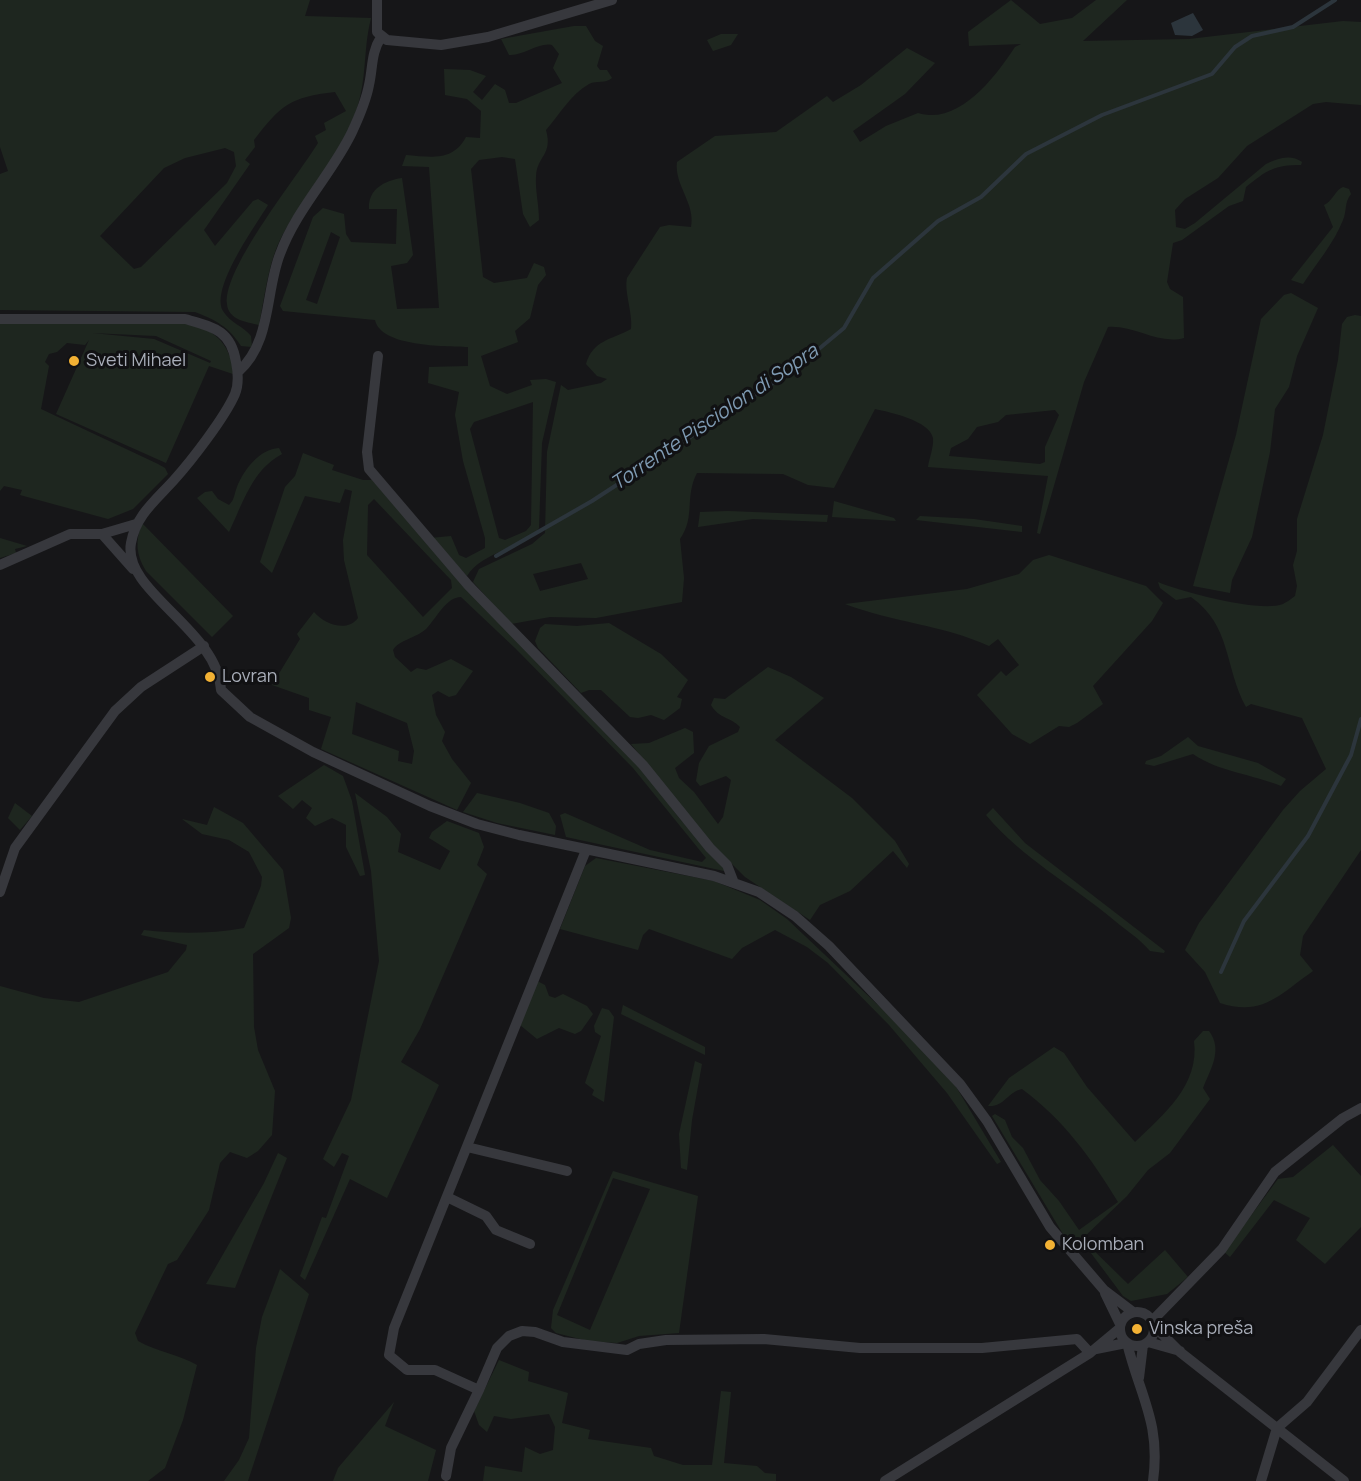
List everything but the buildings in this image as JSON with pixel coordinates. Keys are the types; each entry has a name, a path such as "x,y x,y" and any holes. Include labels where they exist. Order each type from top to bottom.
{"street":[{"path":"377,0 376,32 381,37 387,40 441,45 488,37 612,0"},
{"path":"238,372 246,365 268,315 279,257 288,233 351,134 362,109 369,84 374,47 381,37"},
{"path":"0,319 185,319 214,327 226,336 234,349 238,372 235,393 220,418 177,477 136,524 130,545 135,572"},
{"path":"378,356 367,452 369,470 468,585 643,765 684,817 727,865 734,883"},
{"path":"0,565 70,534 102,534 136,524"},
{"path":"102,534 204,646 220,674 221,690 250,717 313,752 430,806 477,824 586,850 669,865 734,883 759,892 795,916 829,946 932,1051 960,1084 987,1121 1050,1227 1104,1290 1133,1312 1150,1320 1180,1352 1342,1480"},
{"path":"0,891 15,849 115,711 141,687 204,646"},
{"path":"479,1390 435,1370 407,1370 389,1355 394,1328 586,850"},
{"path":"1150,1320 1191,1283 1222,1249 1275,1172 1343,1118 1361,1108"},
{"path":"467,1147 567,1171"},
{"path":"447,1197 486,1216 496,1230 530,1244"},
{"path":"1104,1290 1120,1326 1122,1337 1127,1343 1155,1432 1156,1458 1153,1481"},
{"path":"885,1481 1093,1351 1120,1326 1125,1316 1133,1312"},
{"path":"1139,1378 1146,1343 1153,1335 1150,1320"},
{"path":"1261,1481 1277,1428 1307,1402 1361,1330"},
{"path":"446,1476 451,1448 497,1348 509,1336 522,1331 535,1332 563,1342 627,1350 639,1344 666,1340 764,1339 860,1348 971,1348 1077,1340 1093,1351 1127,1343 1135,1346 1146,1343 1180,1352"}],"shaded area":[{"path":"0,0 310,0 305,16 371,18 357,108 342,142 291,220 277,246 259,325 231,314 227,304 229,288 249,246 318,143 315,136 326,130 324,123 346,111 335,92 297,100 272,118 254,140 255,147 245,160 250,164 204,230 215,246 253,201 258,199 268,205 228,273 221,301 226,315 251,336 252,347 241,346 221,325 195,312 0,310 0,174 8,171 0,147","holes":["225,148 234,152 236,166 227,183 141,267 134,269 100,236 164,168 185,158"]},
{"path":"1011,0 1040,24 1072,18 1096,0 1127,0 1083,41 1189,39 1343,21 1361,22 1361,105 1326,102 1313,104 1247,146 1218,178 1185,199 1175,210 1176,227 1185,229 1266,164 1284,158 1293,158 1302,162 1301,165 1277,167 1266,173 1246,187 1243,201 1229,206 1182,240 1173,243 1167,282 1170,289 1183,297 1184,338 1165,339 1128,329 1108,327 1084,382 1040,534 1037,533 1048,476 928,467 933,442 930,432 908,418 875,409 834,488 808,485 783,474 697,473 691,491 688,522 680,539 684,578 682,602 596,618 550,617 511,624 473,582 479,569 532,544 545,533 547,452 561,385 568,390 601,383 607,379 597,376 586,364 598,345 631,329 627,278 660,227 669,225 691,227 692,219 679,179 677,162 715,136 776,132 827,96 833,102 861,85 907,48 935,63 905,94 853,131 860,142 886,126 918,113 933,115 948,112 975,96 998,71 1015,47 1021,44 969,46 968,32","holes":["1055,410 1059,415 1045,447 1045,462 1040,464 949,456 951,448 968,439 977,427 998,422 1006,415","581,563 588,579 540,591 533,574"]},
{"path":"1193,13 1203,30 1192,36 1175,35 1171,23"},
{"path":"574,26 586,26 595,41 603,46 597,66 600,70 607,70 612,78 589,84 583,88 546,130 548,145 536,176 539,220 530,227 523,214 515,159 502,157 479,160 471,169 483,277 494,283 527,278 534,263 544,267 546,275 538,285 530,318 515,331 518,342 481,356 490,386 507,394 532,385 530,380 546,379 556,382 542,443 539,528 526,540 483,560 467,576 430,538 451,536 459,555 466,558 485,548 485,538 463,461 455,415 459,392 428,383 429,367 468,366 468,347 430,345 401,340 380,329 375,320 283,311 280,306 313,217 323,208 344,214 346,234 351,242 396,244 397,209 369,209 369,202 378,187 402,178 413,255 407,263 391,266 397,309 439,308 429,167 402,166 406,155 440,156 455,151 466,137 480,138 481,111 467,99 445,95 444,69 470,70 486,76 473,92 482,100 495,84 505,90 509,103 516,103 562,83 553,68 559,54 552,45 541,45 509,55 501,39","holes":["331,232 340,237 317,304 306,300","533,402 531,525 526,531 505,540 499,538 470,429 474,422"]},
{"path":"721,34 738,34 731,45 713,51 707,40"},
{"path":"1343,187 1349,189 1351,194 1335,237 1303,284 1291,280 1333,227 1324,205"},
{"path":"1291,293 1318,308 1297,356 1289,387 1275,409 1270,452 1252,537 1232,580 1230,593 1193,586 1236,435 1261,319 1284,295"},
{"path":"1361,316 1361,850 1303,936 1300,955 1313,971 1270,1001 1260,1005 1235,1007 1220,1003 1205,972 1185,950 1199,923 1283,810 1300,791 1326,769 1302,718 1251,704 1246,707 1221,634 1214,621 1191,597 1176,600 1160,588 1158,582 1202,596 1257,606 1283,604 1295,596 1297,586 1293,565 1297,551 1297,519 1323,435 1338,360 1342,324 1347,317"},
{"path":"0,322 197,324 219,339 227,350 236,375 209,366 166,463 56,414 89,340 85,345 67,343 57,352 49,354 45,362 49,366 41,409 158,464 165,468 168,474 133,509 108,519 20,495 22,490 4,486 0,491","holes":["92,333 156,336 211,361 210,363 154,339"]},
{"path":"279,448 282,454 263,469 256,478 229,532 197,498 205,492 212,491 218,499 229,505 248,467 265,452"},
{"path":"303,453 334,465 332,470 363,480 372,480 643,771 680,819 724,868 724,871 566,837 560,815 565,813 650,850 702,862 706,858 633,768 516,649 461,597 446,604 426,629 399,644 393,650 395,657 411,672 417,668 426,670 451,659 473,671 456,695 449,697 438,691 432,695 436,715 445,732 442,741 452,759 471,783 457,810 321,749 331,717 309,710 309,698 272,685 300,639 297,634 314,612 329,623 342,626 353,623 358,618 344,560 343,540 352,491 345,489 340,503 305,496 272,573 260,562 285,487 295,476","holes":["374,499 451,580 452,588 423,617 367,555 368,505","356,702 407,723 414,751 412,764 398,761 399,751 352,734"]},
{"path":"834,501 894,518 896,521 832,517"},
{"path":"700,512 828,515 827,522 753,519 698,527"},
{"path":"920,516 974,519 1022,526 1022,532 916,520"},
{"path":"142,523 233,616 212,637 146,571 138,548 138,536"},
{"path":"0,538 27,546 15,549 16,553 0,558"},
{"path":"1049,555 1146,586 1163,603 1152,621 1093,686 1103,704 1077,723 1069,727 1059,726 1030,744 1012,734 977,695 1001,671 1006,676 1019,665 998,639 989,646 954,633 845,604 967,589 1019,574 1033,560"},
{"path":"609,623 661,654 688,680 677,697 682,699 680,708 664,720 651,715 630,717 601,690 581,693 538,648 535,641 540,628 545,624 577,626"},
{"path":"768,667 791,677 824,698 775,740 852,798 895,841 909,864 907,868 893,851 850,891 820,905 810,920 745,877 713,845 631,744 649,743 685,728 693,732 694,753 675,768 679,778 694,792 718,824 723,817 731,780 726,776 700,786 696,781 699,763 709,746 738,732 740,727 714,710 711,705 714,698 725,699"},
{"path":"1188,737 1198,746 1258,763 1286,779 1281,786 1214,765 1193,754 1154,766 1145,764 1146,761 1161,756"},
{"path":"324,765 343,776 352,801 365,875 360,876 346,847 346,825 332,818 315,826 306,818 312,808 302,800 293,809 278,796"},
{"path":"355,793 387,817 401,834 398,852 440,870 450,851 429,838 432,832 447,821 479,833 484,847 477,865 487,874 420,1029 401,1062 439,1085 387,1198 350,1179 305,1280 300,1276 322,1217 326,1218 349,1156 342,1153 334,1167 323,1159 351,1100 379,961 371,871"},
{"path":"477,793 520,803 549,813 556,826 555,835 497,823 463,812"},
{"path":"15,803 32,816 20,830 8,818"},
{"path":"214,807 243,823 283,870 291,918 289,928 253,954 254,1027 258,1050 275,1091 272,1135 258,1151 247,1158 230,1152 220,1163 209,1210 177,1260 168,1264 135,1333 138,1341 145,1345 197,1365 183,1420 165,1468 148,1481 0,1481 0,986 44,998 79,1002 168,972 186,950 187,945 141,935 144,930 194,933 244,928 261,886 262,877 249,852 229,840 202,834 182,819 207,825"},
{"path":"993,808 1025,843 1165,951 1164,953 1150,951 1099,908 1015,845 986,815"},
{"path":"596,858 714,881 760,900 787,919 897,1023 955,1085 1001,1162 997,1164 947,1093 889,1025 828,963 807,947 775,930 742,948 732,959 649,929 643,935 638,950 560,929 585,866"},
{"path":"537,981 545,985 549,996 555,998 563,994 587,1006 593,1014 581,1031 575,1034 559,1028 537,1039 520,1025"},
{"path":"623,1005 705,1047 705,1055 621,1014"},
{"path":"602,1008 609,1010 614,1017 604,1102 592,1095 594,1090 585,1083 601,1036 595,1032 594,1026"},
{"path":"1203,1031 1209,1031 1215,1045 1214,1059 1203,1088 1210,1099 1170,1153 1148,1170 1127,1196 1082,1239 1128,1284 1165,1250 1188,1277 1167,1294 1131,1301 1123,1296 1085,1245 1066,1239 992,1116 995,1114 1005,1120 1012,1137 1023,1148 1040,1180 1059,1201 1079,1230 1118,1202 1087,1155 1051,1113 1022,1089 994,1106 988,1106 1009,1078 1054,1047 1064,1053 1087,1087 1135,1142 1168,1110 1185,1085 1191,1072 1194,1041"},
{"path":"695,1061 702,1064 692,1120 687,1170 681,1168 679,1134"},
{"path":"1333,1145 1361,1176 1361,1227 1325,1264 1296,1240 1310,1218 1274,1200 1230,1257 1224,1252 1278,1179 1293,1177"},
{"path":"278,1153 287,1158 235,1288 206,1284 264,1183"},
{"path":"613,1171 698,1196 679,1333 639,1336 617,1343 588,1341 556,1333 551,1328 553,1310","holes":["613,1178 650,1189 590,1330 557,1315"]},
{"path":"280,1269 309,1294 248,1481 224,1481 239,1460 249,1438 256,1348 262,1317"},
{"path":"499,1360 529,1372 528,1381 568,1393 562,1423 590,1430 588,1439 651,1448 654,1456 683,1465 712,1465 721,1391 731,1392 724,1463 757,1466 765,1473 776,1474 776,1481 483,1481 485,1466 522,1472 525,1447 540,1454 553,1450 555,1427 549,1414 511,1419 494,1416 487,1432 479,1425 474,1411"},
{"path":"394,1402 385,1426 436,1450 428,1481 333,1481 338,1468"}],"waterway":[{"name":"Torrente Pisciolon di Sopra","path":"496,556 592,501 796,368 844,328 873,278 938,221 981,197 1026,154 1102,115 1212,74 1235,47 1252,36 1293,27 1335,0"},
{"path":"1221,972 1244,921 1308,836 1351,755 1361,719"}],"place":[{"name":"Sveti Mihael","path":"74,361"},
{"name":"Lovran","path":"210,677"},
{"name":"Kolomban","path":"1050,1245"},
{"name":"Vinska preša","path":"1137,1329"}]}
